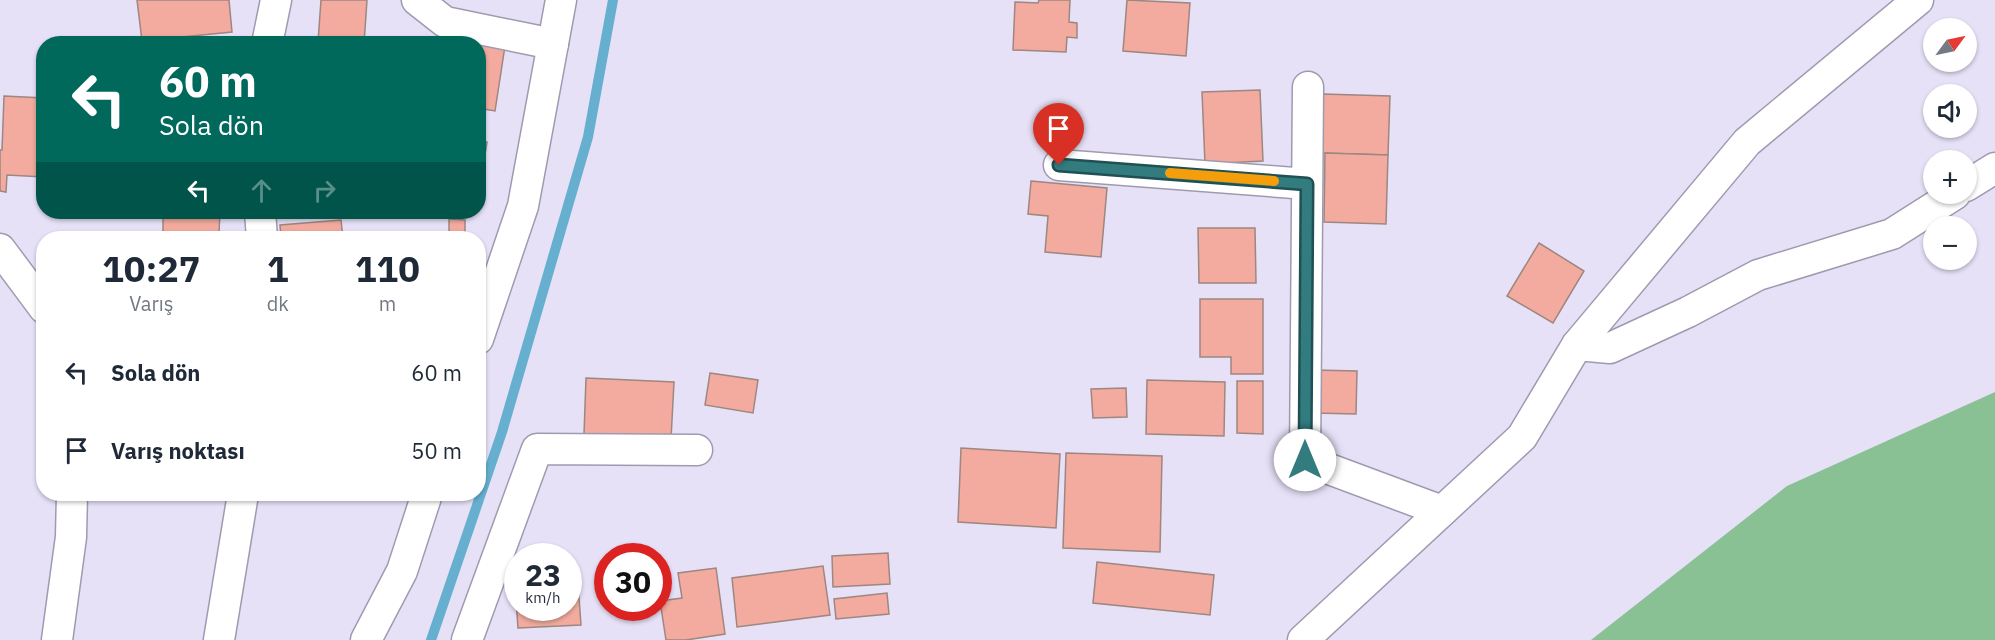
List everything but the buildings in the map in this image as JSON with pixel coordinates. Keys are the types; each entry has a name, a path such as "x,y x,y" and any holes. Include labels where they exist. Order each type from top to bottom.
{"street":[{"path":"269,36 276,0"},
{"path":"417,0 445,22 553,44"},
{"path":"486,315 523,206 561,0"},
{"path":"1303,640 1522,437 1577,345 1747,142 1918,0"},
{"path":"1308,87 1305,460 1442,511"},
{"path":"1059,165 1307,184"},
{"path":"1977,179 1995,168"},
{"path":"1577,345 1610,348 1688,312 1758,275 1892,234 1939,204"},
{"path":"0,249 36,297"},
{"path":"467,640 537,449 697,450"},
{"path":"57,640 70,537 72,501"},
{"path":"219,640 242,501"},
{"path":"366,640 402,571 425,501"}],"green space":[{"path":"1995,392 1995,640 1591,640 1787,486"}],"waterway":[{"path":"486,479 502,432 588,137 613,0"},
{"path":"431,640 478,501"}],"slow traffic":[{"path":"1170,173 1274,181"}],"route":[{"path":"1059,165 1307,184 1305,460"}]}
